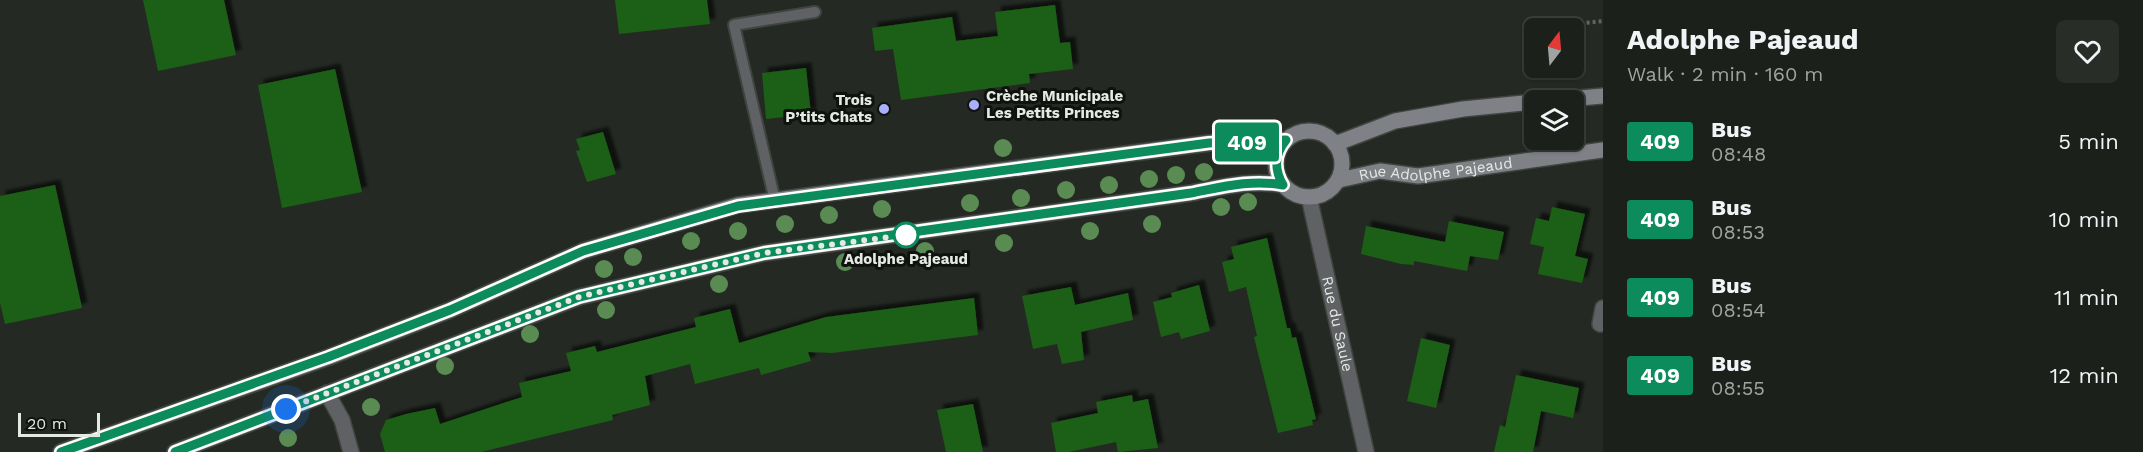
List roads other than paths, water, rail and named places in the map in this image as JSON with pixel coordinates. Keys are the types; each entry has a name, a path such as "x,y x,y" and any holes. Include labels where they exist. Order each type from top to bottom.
{"main road":[{"path":"1584,98 1603,96"},
{"path":"1335,144 1348,141 1395,120 1463,109 1524,103"},
{"path":"1307,131 1326,135 1335,144 1342,160 1339,180 1324,194 1309,197 1291,192 1283,185 1276,168 1276,158 1286,140 1296,132 1307,131"},
{"path":"61,452 351,349 450,310 583,251 738,206 1209,143 1286,140"},
{"name":"Rue Adolphe Pajeaud","path":"1339,180 1380,171 1418,176 1603,150"},
{"path":"175,452 579,297 764,253 1191,193 1241,183 1266,182 1283,185"}],"street":[{"name":"Rue du Saule","path":"1309,197 1366,452"},
{"path":"327,393 342,420 351,452"}],"lane":[{"path":"775,201 734,25 815,12"}],"place":[{"name":"Crèche Municipale Les Petits Princes","path":"974,105"},
{"name":"Trois P’tits Chats","path":"884,109"},
{"name":"Adolphe Pajeaud","path":"906,235"}]}
